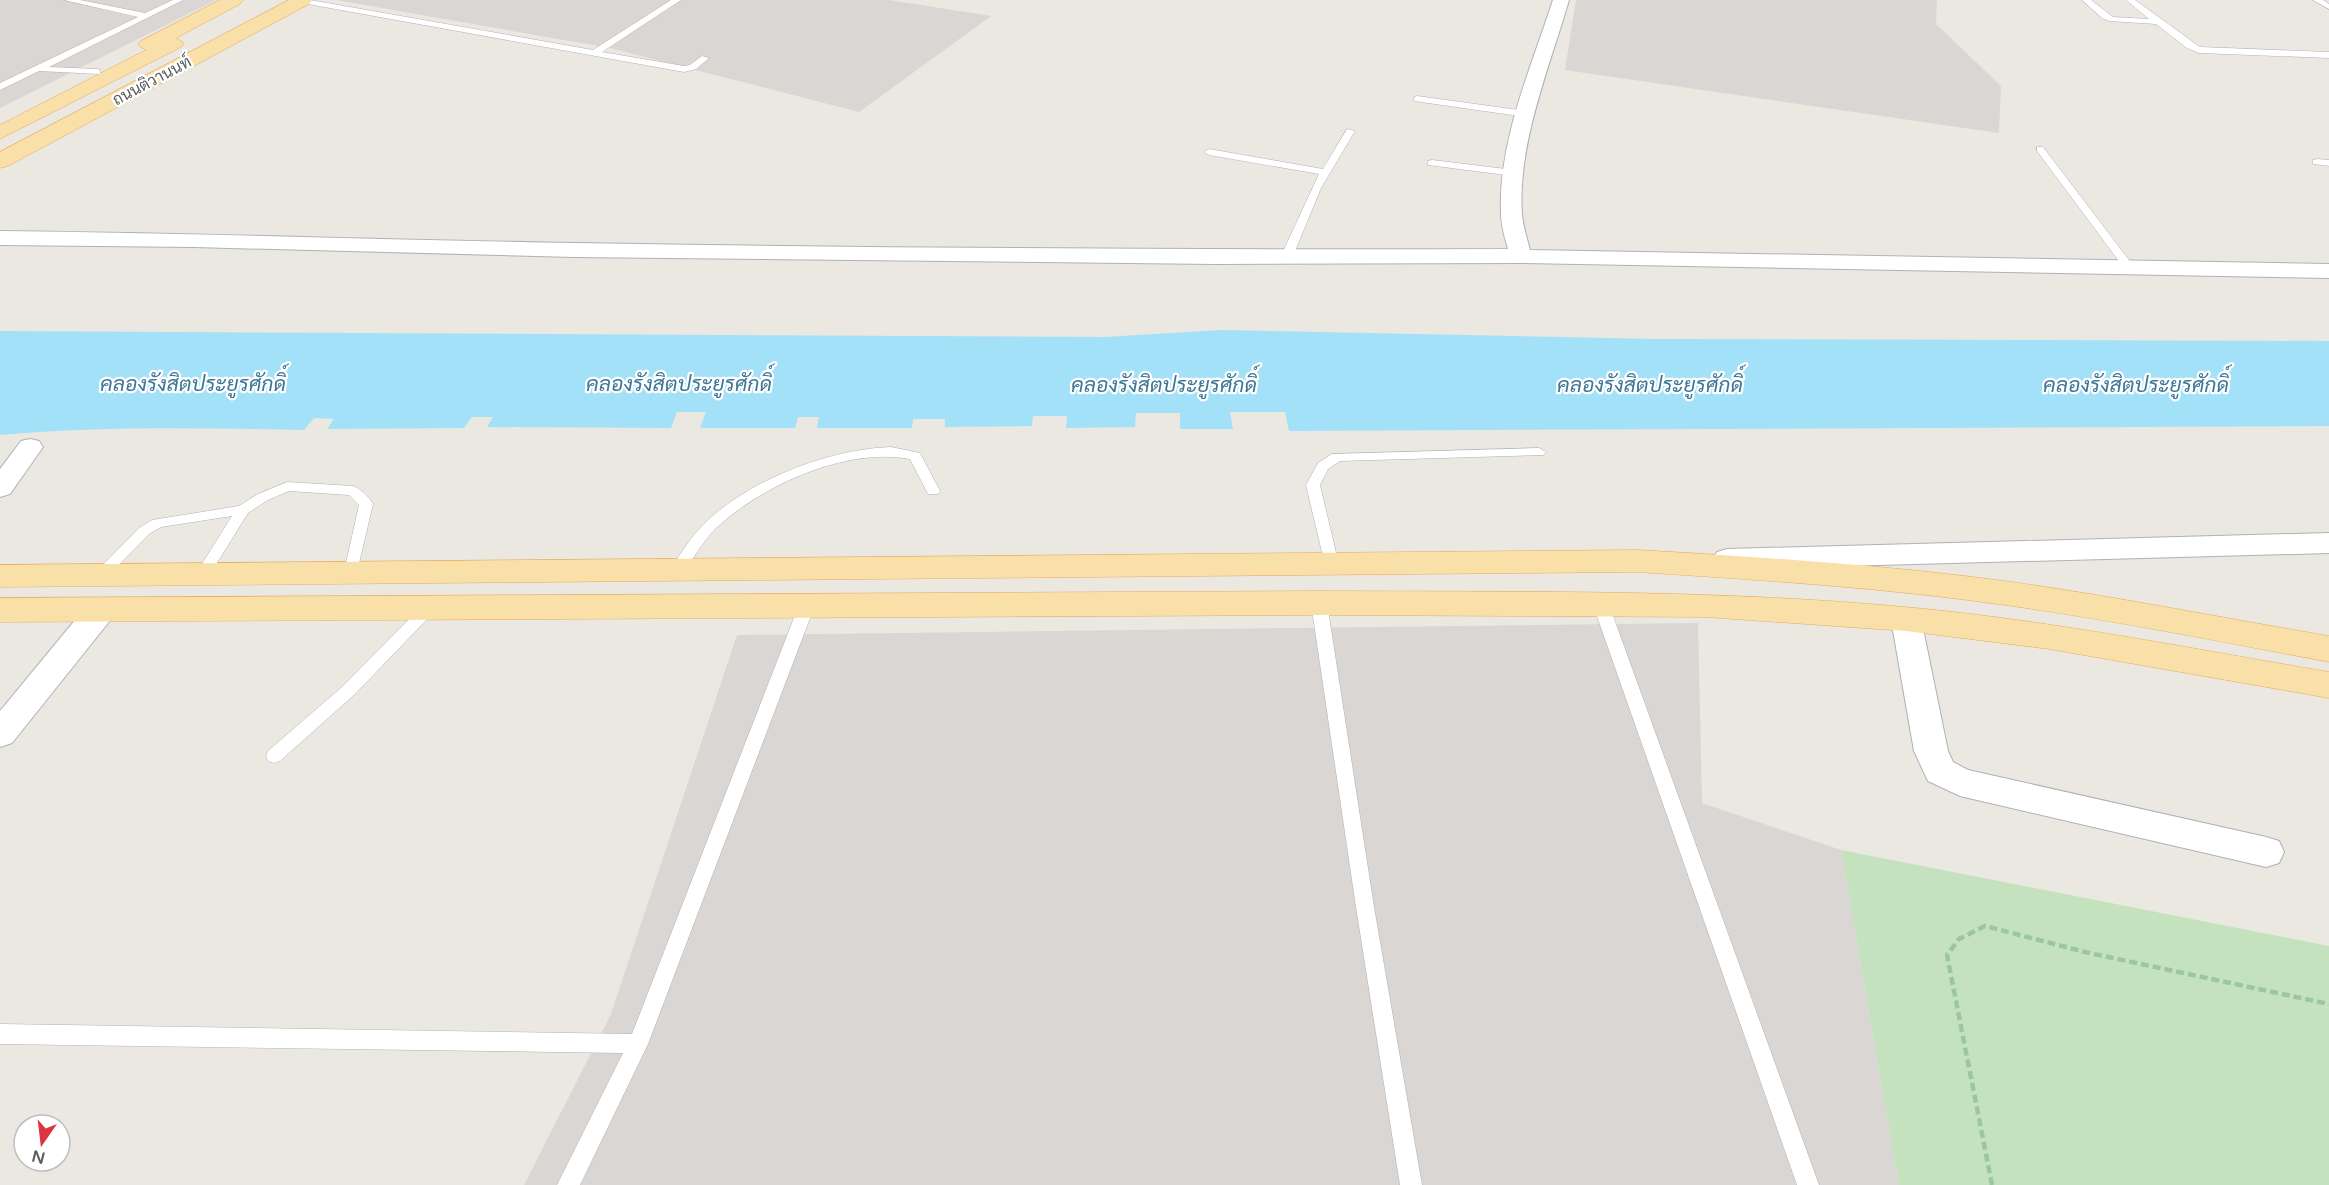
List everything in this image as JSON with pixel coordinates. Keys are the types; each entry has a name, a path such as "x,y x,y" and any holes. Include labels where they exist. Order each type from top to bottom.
{"main road":[{"name":"ถนนติวานนท์","path":"0,122 234,0"},
{"name":"ถนนติวานนท์","path":"0,133 257,0"},
{"name":"ถนนติวานนท์","path":"0,149 282,0"},
{"name":"ถนนติวานนท์","path":"0,161 302,0"},
{"path":"0,576 1637,561 1732,566 1912,582 2013,594 2329,649"},
{"path":"0,610 1599,602 1705,605 1906,619 2049,637 2329,685"}],"street":[{"path":"1521,256 1510,213 1514,173 1527,114 1561,0"},
{"path":"0,238 194,240 573,250 1521,256 2329,271"},
{"path":"0,488 30,447"},
{"path":"1637,561 2329,543"},
{"path":"2,730 101,610"},
{"path":"1906,619 1931,751 1940,771 1960,782 2266,852"}],"lane":[{"path":"68,0 146,16"},
{"path":"0,87 178,0"},
{"path":"302,0 684,69 693,67 705,58"},
{"path":"594,53 677,0"},
{"path":"2086,0 2105,16 2159,22"},
{"path":"2130,0 2190,46 2199,50 2329,55"},
{"path":"2317,0 2329,7"},
{"path":"38,69 97,72"},
{"path":"1417,99 1527,114"},
{"path":"1287,256 1316,188 1350,131"},
{"path":"2040,149 2128,266"},
{"path":"1209,152 1325,172"},
{"path":"2317,162 2329,163"},
{"path":"1432,163 1514,173"},
{"path":"678,569 713,523 775,484 816,463 866,451 903,452 915,456 933,491"},
{"path":"1332,565 1313,484 1323,466 1337,457 1539,452"},
{"path":"99,576 144,531 157,523 243,510 263,497 287,486 353,491 366,504 351,572"},
{"path":"202,575 243,510"},
{"path":"1599,602 1809,1185"},
{"path":"1319,603 1367,919 1411,1185"},
{"path":"568,1185 638,1044 807,605"},
{"path":"274,756 349,690 429,608"},
{"path":"0,1034 638,1044"}],"path":[{"path":"1992,1185 1947,955 1959,939 1985,926 2085,952 2329,1004"}],"shaded area":[{"path":"0,0 216,0 0,108"},
{"path":"336,0 889,0 991,16 859,112 610,48"},
{"path":"1576,0 1937,0 1936,24 2001,86 1999,133 1565,70"},
{"path":"1698,623 1702,803 1841,850 1899,1185 524,1185 611,1014 737,635"}],"green space":[{"path":"1841,850 2329,946 2329,1185 1899,1185"}],"water":[{"name":"คลองรังสิตประยูรศักดิ์","path":"1221,330 1655,339 2329,341 2329,426 1289,431 1285,412 1230,412 1233,429 1180,429 1180,413 1136,413 1135,427 1066,428 1067,416 1033,416 1032,426 945,427 945,419 913,419 912,428 817,428 819,417 798,417 795,428 700,428 706,412 677,412 671,428 487,427 493,417 472,417 464,428 327,429 334,419 314,418 304,430 114,429 0,435 0,331 1105,337"}]}
